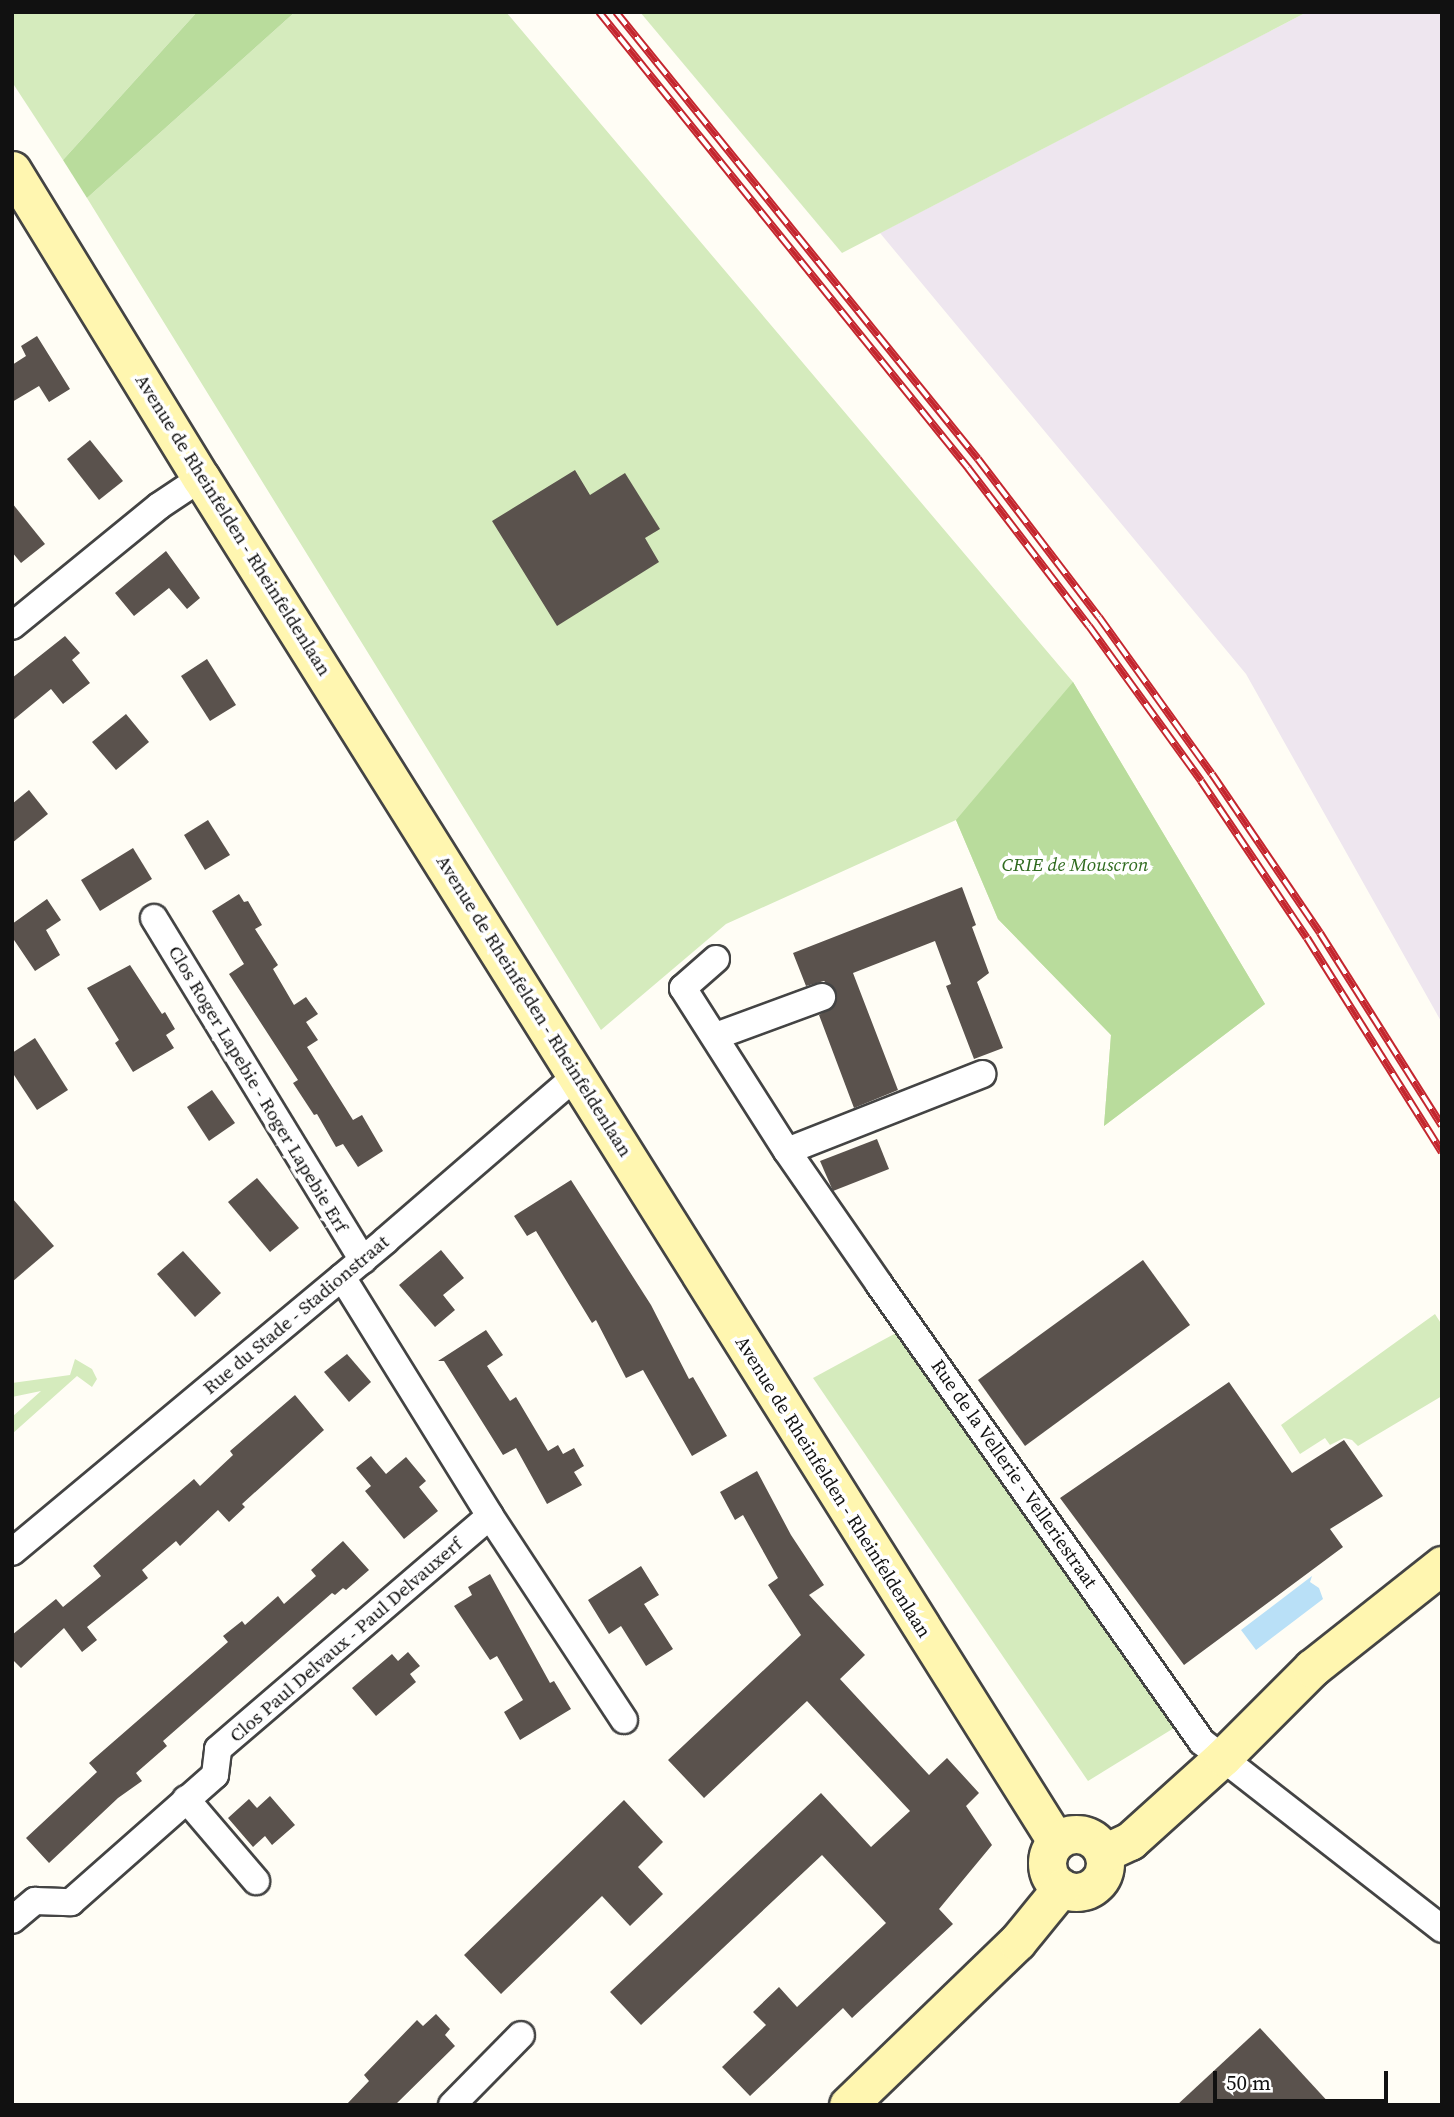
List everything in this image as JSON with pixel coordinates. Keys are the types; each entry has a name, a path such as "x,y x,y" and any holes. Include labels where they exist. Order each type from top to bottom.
{"main road":[{"name":"Avenue de Rheinfelden - Rheinfeldenlaan","path":"12,170 201,478 1056,1841"},
{"path":"1104,1853 1130,1841 1223,1757 1312,1668 1442,1565"},
{"path":"1083,1834 1092,1838 1104,1853 1104,1871 1095,1885 1079,1892 1061,1888 1054,1883 1046,1866 1047,1857 1056,1841 1064,1836 1083,1834"},
{"path":"848,2105 1017,1942 1061,1888"}],"street":[{"path":"12,626 159,506 201,478"},
{"name":"Clos Roger Lapebie - Roger Lapebie Erf","path":"154,918 363,1260"},
{"name":"Rue de la Vellerie - Velleriestraat","path":"716,959 683,988 787,1151 1202,1742 1442,1929"},
{"path":"716,1036 822,997"},
{"path":"787,1151 982,1074"},
{"name":"Rue du Stade - Stadionstraat","path":"12,1552 363,1260 577,1075"},
{"path":"342,1277 490,1516 624,1720"},
{"name":"Clos Paul Delvaux - Paul Delvauxerf","path":"12,1920 35,1901 71,1902 215,1775 218,1749 490,1516"},
{"path":"186,1799 256,1881"},
{"path":"452,2105 521,2035"}],"shaded area":[{"path":"1307,12 1442,12 1442,1023 1246,674 880,233"}],"green space":[{"path":"12,12 197,12 63,160 12,82"},
{"path":"197,12 295,12 87,198 63,160"},
{"path":"295,12 506,12 1073,682 1265,1004 1104,1126 1111,1035 998,919 956,820 726,924 601,1030 87,198"},
{"path":"640,12 1307,12 842,253"},
{"name":"CRIE de Mouscron","path":"1073,682 1265,1004 1104,1126 1111,1035 998,919 956,820"},
{"path":"1435,1314 1442,1325 1442,1396 1358,1446 1352,1440 1344,1438 1330,1445 1325,1438 1300,1454 1281,1425"},
{"path":"896,1333 1174,1728 1088,1781 813,1378"},
{"path":"75,1359 92,1369 97,1379 92,1387 77,1376 12,1434 12,1417 41,1391 12,1397 12,1383 70,1375"}],"water":[{"path":"1312,1576 1310,1582 1319,1588 1323,1599 1256,1650 1241,1630"}],"building":[{"path":"37,336 70,389 49,402 39,386 12,402 12,365 26,356 21,346"},
{"path":"90,440 123,481 99,500 67,459"},
{"path":"575,470 590,495 625,473 660,529 645,538 659,562 557,626 492,521"},
{"path":"12,503 45,544 21,563 12,552"},
{"path":"166,551 200,598 187,609 169,588 134,616 115,593"},
{"path":"65,636 80,653 72,660 90,683 63,704 51,689 12,721 12,678"},
{"path":"207,659 236,705 210,721 181,676"},
{"path":"126,714 149,742 116,770 92,742"},
{"path":"29,790 48,814 12,843 12,804"},
{"path":"208,820 230,855 205,870 184,835"},
{"path":"133,848 152,879 100,911 81,880"},
{"path":"962,887 976,925 972,927 989,973 977,982 1003,1048 974,1059 946,986 951,984 935,941 853,973 898,1090 854,1108 819,1015 834,1006 836,991 824,981 806,986 793,953"},
{"path":"239,894 244,902 248,901 262,925 255,929 278,965 273,969 294,1005 306,997 318,1014 306,1022 318,1040 307,1047 353,1120 362,1115 383,1151 358,1167 343,1144 336,1147 317,1114 314,1115 293,1083 298,1080 229,974 244,964 212,911"},
{"path":"47,899 61,920 46,930 60,955 35,971 12,937 12,924"},
{"path":"130,965 175,1029 166,1035 174,1048 133,1072 115,1043 119,1040 87,988"},
{"path":"35,1038 68,1090 37,1110 12,1072 12,1053"},
{"path":"212,1090 235,1123 209,1141 187,1107"},
{"path":"877,1139 889,1169 833,1191 820,1161"},
{"path":"257,1178 299,1228 270,1252 228,1202"},
{"path":"571,1180 651,1305 689,1379 693,1377 727,1436 692,1456 643,1370 626,1378 596,1320 592,1323 536,1231 527,1236 514,1216"},
{"path":"12,1198 54,1246 12,1282"},
{"path":"441,1250 464,1278 443,1295 455,1310 435,1327 399,1285"},
{"path":"183,1251 221,1293 195,1317 157,1274"},
{"path":"1143,1260 1190,1325 1025,1446 978,1380"},
{"path":"486,1330 503,1355 487,1366 510,1401 516,1397 548,1451 558,1445 563,1454 574,1448 584,1466 574,1472 582,1485 547,1504 516,1448 503,1455 444,1361 438,1361"},
{"path":"347,1354 371,1382 349,1402 324,1372"},
{"path":"1229,1382 1292,1473 1344,1440 1383,1496 1330,1529 1343,1547 1184,1665 1060,1498"},
{"path":"295,1395 324,1430 242,1504 245,1507 229,1522 218,1510 180,1546 176,1541 142,1570 148,1578 87,1627 97,1640 82,1652 64,1628 21,1668 12,1659 12,1635 56,1599 63,1607 101,1576 93,1566 194,1479 200,1486 233,1455 230,1451"},
{"path":"371,1456 386,1474 406,1457 426,1481 419,1487 438,1511 404,1539 365,1491 371,1486 356,1468"},
{"path":"757,1471 791,1535 824,1585 809,1595 865,1655 840,1679 929,1775 947,1758 979,1793 966,1806 992,1845 939,1909 953,1924 852,2018 843,2008 750,2096 722,2067 766,2025 753,2012 779,1987 797,2007 886,1923 822,1855 641,2025 610,1992 821,1793 871,1847 910,1811 807,1701 704,1798 668,1760 801,1635 768,1585 778,1578 743,1515 735,1520 720,1492"},
{"path":"343,1541 369,1570 346,1590 343,1588 335,1595 332,1593 163,1741 167,1746 136,1773 142,1781 118,1798 49,1863 26,1838 97,1772 89,1763 228,1642 223,1636 242,1621 245,1625 278,1596 284,1604 316,1576 311,1570"},
{"path":"641,1566 659,1595 644,1604 673,1649 646,1666 621,1626 609,1634 588,1600"},
{"path":"490,1574 550,1683 554,1681 571,1709 520,1740 504,1712 523,1700 497,1656 490,1660 454,1606 472,1595 468,1587"},
{"path":"408,1652 420,1666 410,1674 416,1682 376,1716 352,1688 392,1654 398,1661"},
{"path":"270,1796 295,1825 272,1845 265,1836 253,1847 228,1818 249,1799 257,1808"},
{"path":"624,1800 663,1842 638,1867 663,1894 630,1926 602,1896 501,1994 464,1955"},
{"path":"436,2014 450,2029 445,2035 455,2046 395,2105 346,2105 369,2081 364,2075 417,2020 423,2026"},
{"path":"1260,2028 1331,2105 1177,2105"}],"railway":[{"path":"599,12 968,468 1089,626 1201,781 1307,938 1442,1152"},
{"path":"616,12 978,459 1099,617 1212,774 1320,933 1442,1126"}]}
